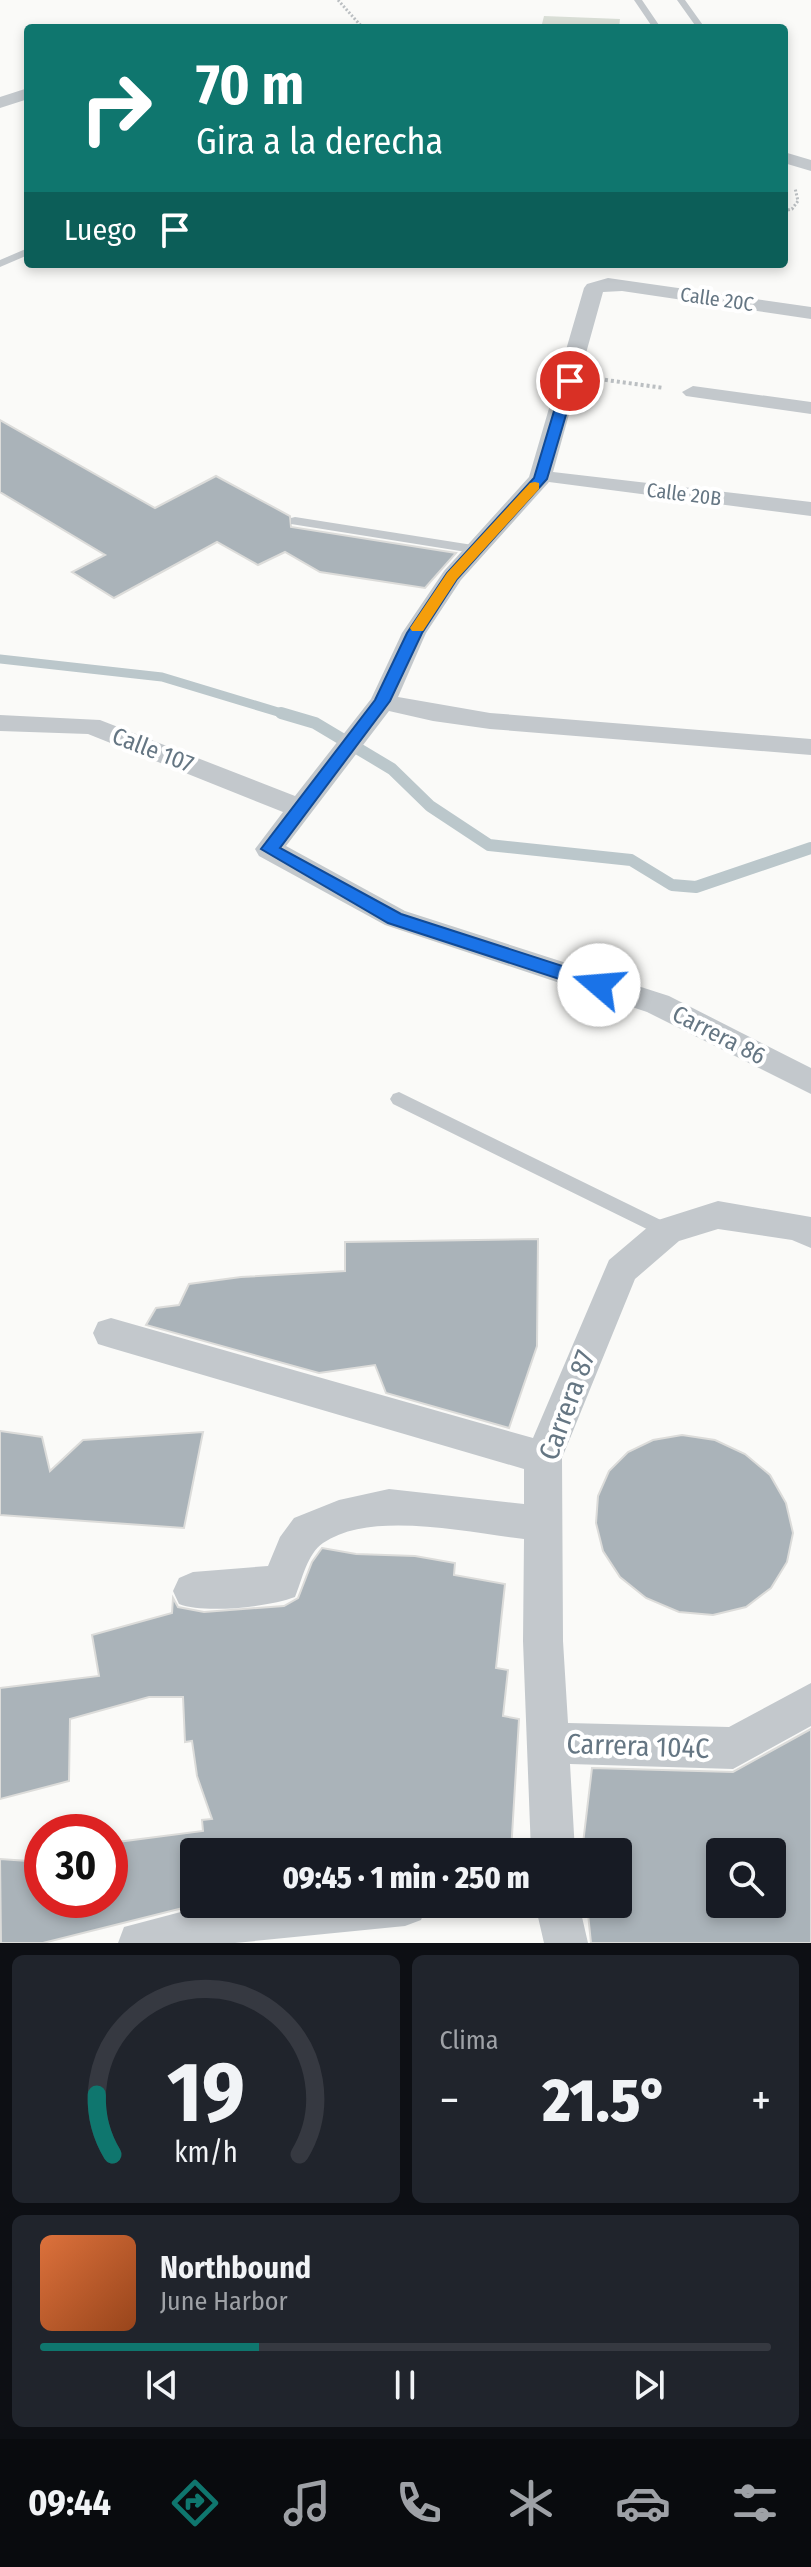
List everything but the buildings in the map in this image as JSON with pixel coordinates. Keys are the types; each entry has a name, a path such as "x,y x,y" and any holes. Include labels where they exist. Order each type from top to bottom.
{"street":[{"path":"0,103 24,94"},
{"path":"788,158 811,166"},
{"name":"Calle 20C","path":"479,550 540,479 594,288 608,284 622,285 811,313"},
{"path":"693,392 811,408"},
{"name":"Calle 20B","path":"557,478 811,509"},
{"path":"300,808 383,701 414,633 452,576 479,550"},
{"path":"383,701 433,713 490,721 811,747"},
{"name":"Calle 107","path":"0,723 91,726 300,808"},
{"name":"Carrera 86","path":"300,808 269,849 395,918 658,1004 804,1072"},
{"name":"Carrera 87","path":"552,1838 543,1641 543,1458 621,1270 667,1231 718,1215 799,1227 811,1234"},
{"path":"111,1333 543,1458"},
{"path":"193,1591 281,1584 294,1550 308,1531 339,1518 389,1506 543,1524"},
{"name":"Carrera 104C","path":"549,1743 733,1748 811,1703"},
{"path":"140,1943 253,1918"},
{"path":"560,1918 566,1943"}],"lane":[{"path":"638,0 654,24"},
{"path":"681,0 698,24"},
{"path":"0,264 24,253"},
{"path":"295,521 479,550"},
{"path":"399,1099 667,1231"}],"path":[{"path":"338,0 359,24"},
{"path":"590,378 693,392"}],"shaded area":[{"path":"544,16 620,19 619,24 542,24"}],"waterway":[{"path":"0,659 162,677 288,715"},
{"path":"281,713 315,723 392,769 430,806 489,845 631,860 672,885 696,887 811,848"}],"slow traffic":[{"path":"417,628 452,576 535,486"}],"route":[{"path":"570,381 540,479 479,550 452,576 414,633 383,701 269,849 395,918 599,985"}]}
